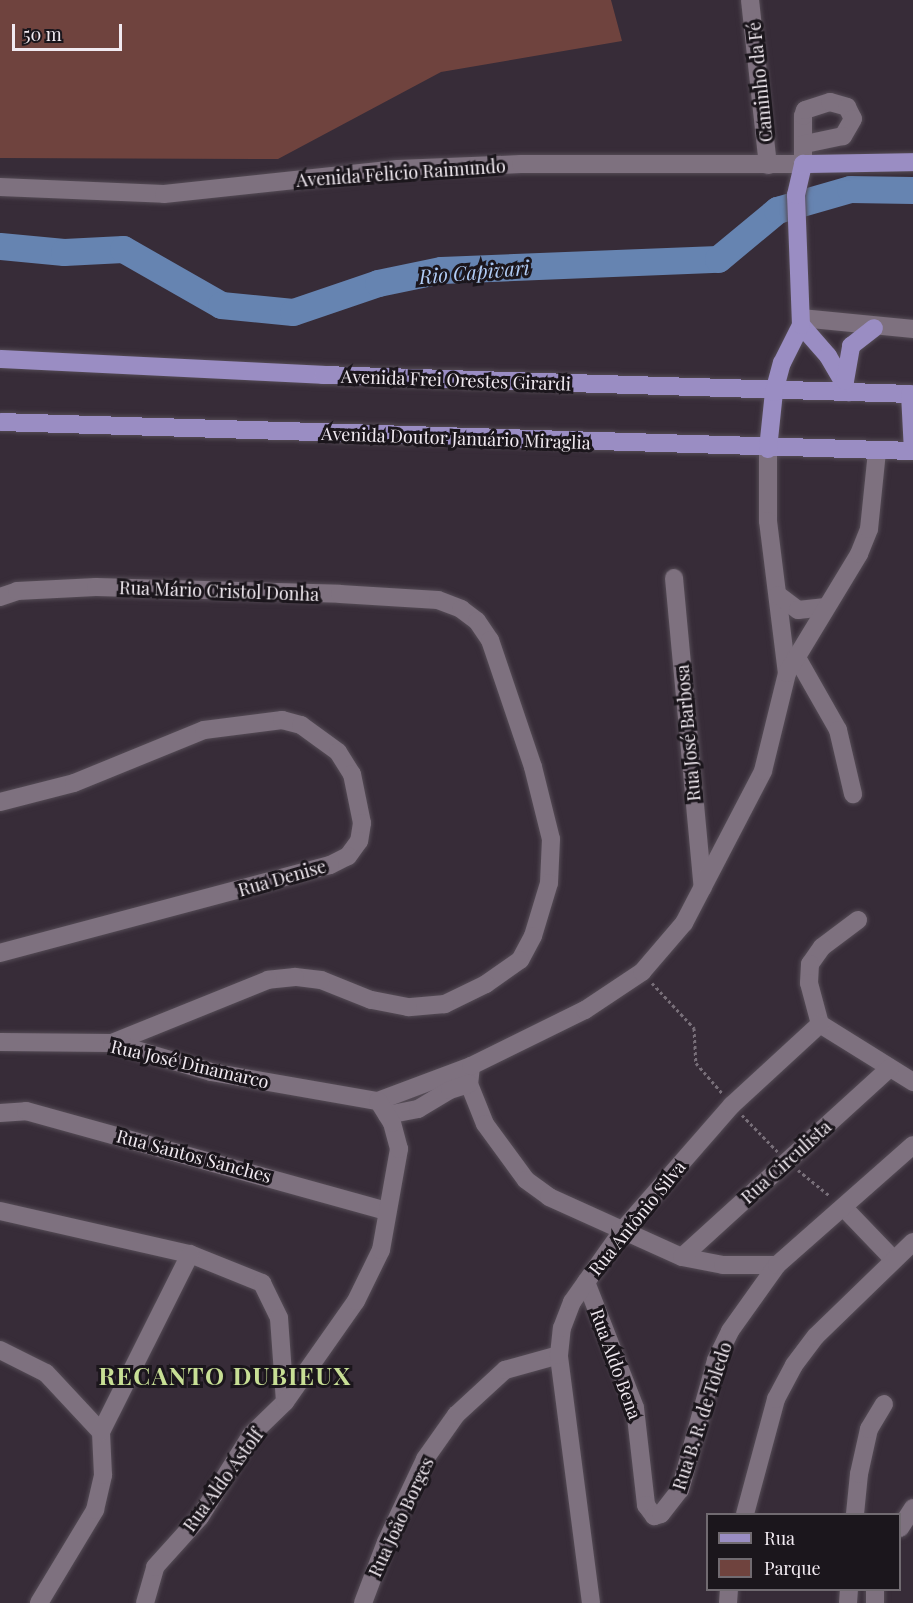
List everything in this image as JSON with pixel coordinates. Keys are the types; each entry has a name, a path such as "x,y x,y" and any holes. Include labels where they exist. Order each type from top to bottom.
{"main road":[{"path":"768,449 774,392 782,363 801,322 796,195 803,164 912,162"},
{"path":"801,322 847,386"},
{"path":"847,386 851,346 874,328"},
{"name":"Avenida Frei Orestes Girardi","path":"0,359 774,392 847,386 911,394"},
{"path":"911,394 913,451"},
{"name":"Avenida Doutor Januário Miraglia","path":"0,422 768,449 913,451"}],"street":[{"name":"Caminho da Fé","path":"750,0 768,165"},
{"path":"803,164 804,144"},
{"name":"Avenida Felicio Raimundo","path":"0,187 164,194 398,169 521,164 803,164"},
{"path":"801,322 913,329"},
{"path":"768,449 768,521 787,673"},
{"path":"383,1108 418,1109 470,1075 585,1010 642,972 684,923 763,771 787,673 859,554 869,529 877,451"},
{"name":"Rua José Barbosa","path":"674,578 703,888"},
{"name":"Rua Mário Cristol Donha","path":"0,597 16,591 59,587 438,600 461,609 477,621 490,640 533,767 551,839 549,884 533,936 520,960 486,984 445,1004 408,1007 371,1000 321,980 295,976 268,980 112,1043"},
{"path":"778,595 798,609 826,607"},
{"path":"796,656 838,730 853,794"},
{"name":"Rua Denise","path":"0,802 74,783 204,730 282,720 301,725 338,752 352,774 362,824 359,841 348,856 330,865 0,953"},
{"path":"858,920 814,955 809,983 820,1024 913,1082"},
{"name":"Rua Antônio Silva","path":"591,1603 559,1355 562,1328 585,1282 622,1231 732,1105 820,1024"},
{"name":"Rua José Dinamarco","path":"0,1042 112,1043 211,1072 383,1108"},
{"name":"Rua Circulista","path":"682,1257 890,1068"},
{"path":"383,1108 470,1075"},
{"path":"470,1075 485,1124 526,1180 549,1197 682,1257 723,1265 777,1265"},
{"name":"Rua Aldo Astolf","path":"145,1603 155,1567 200,1517 251,1435 285,1402 356,1301 381,1250 399,1149 397,1134 383,1108"},
{"path":"399,1149 418,1109"},
{"name":"Rua Santos Sanches","path":"0,1113 26,1112 387,1211"},
{"name":"Rua B. R. de Toledo","path":"654,1516 668,1508 680,1490 716,1360 730,1331 777,1265 845,1209 913,1145"},
{"path":"845,1209 893,1259"},
{"path":"0,1211 190,1254 262,1283 279,1318 285,1402"},
{"path":"746,1513 769,1419 794,1365 816,1336 913,1242"},
{"path":"39,1603 98,1502 104,1475 101,1432 190,1254"},
{"name":"Rua Aldo Bena","path":"585,1282 635,1408 646,1505 654,1516"},
{"path":"0,1350 46,1373 101,1432"},
{"name":"Rua João Borges","path":"363,1603 386,1542 425,1459 456,1415 505,1370 559,1355"},
{"path":"855,1513 858,1474 869,1429 884,1404"},
{"path":"901,1526 913,1508"}],"path":[{"path":"642,972 694,1028 696,1063 732,1105"}],"green space":[{"path":"0,0 611,0 622,41 441,72 278,159 0,158"}],"waterway":[{"name":"Rio Capivari","path":"0,246 64,252 123,249 221,305 293,312 378,283 441,270 718,259 777,210 850,189 913,190"}],"district":[{"name":"RECANTO DUBIEUX","path":"225,1376"}]}
